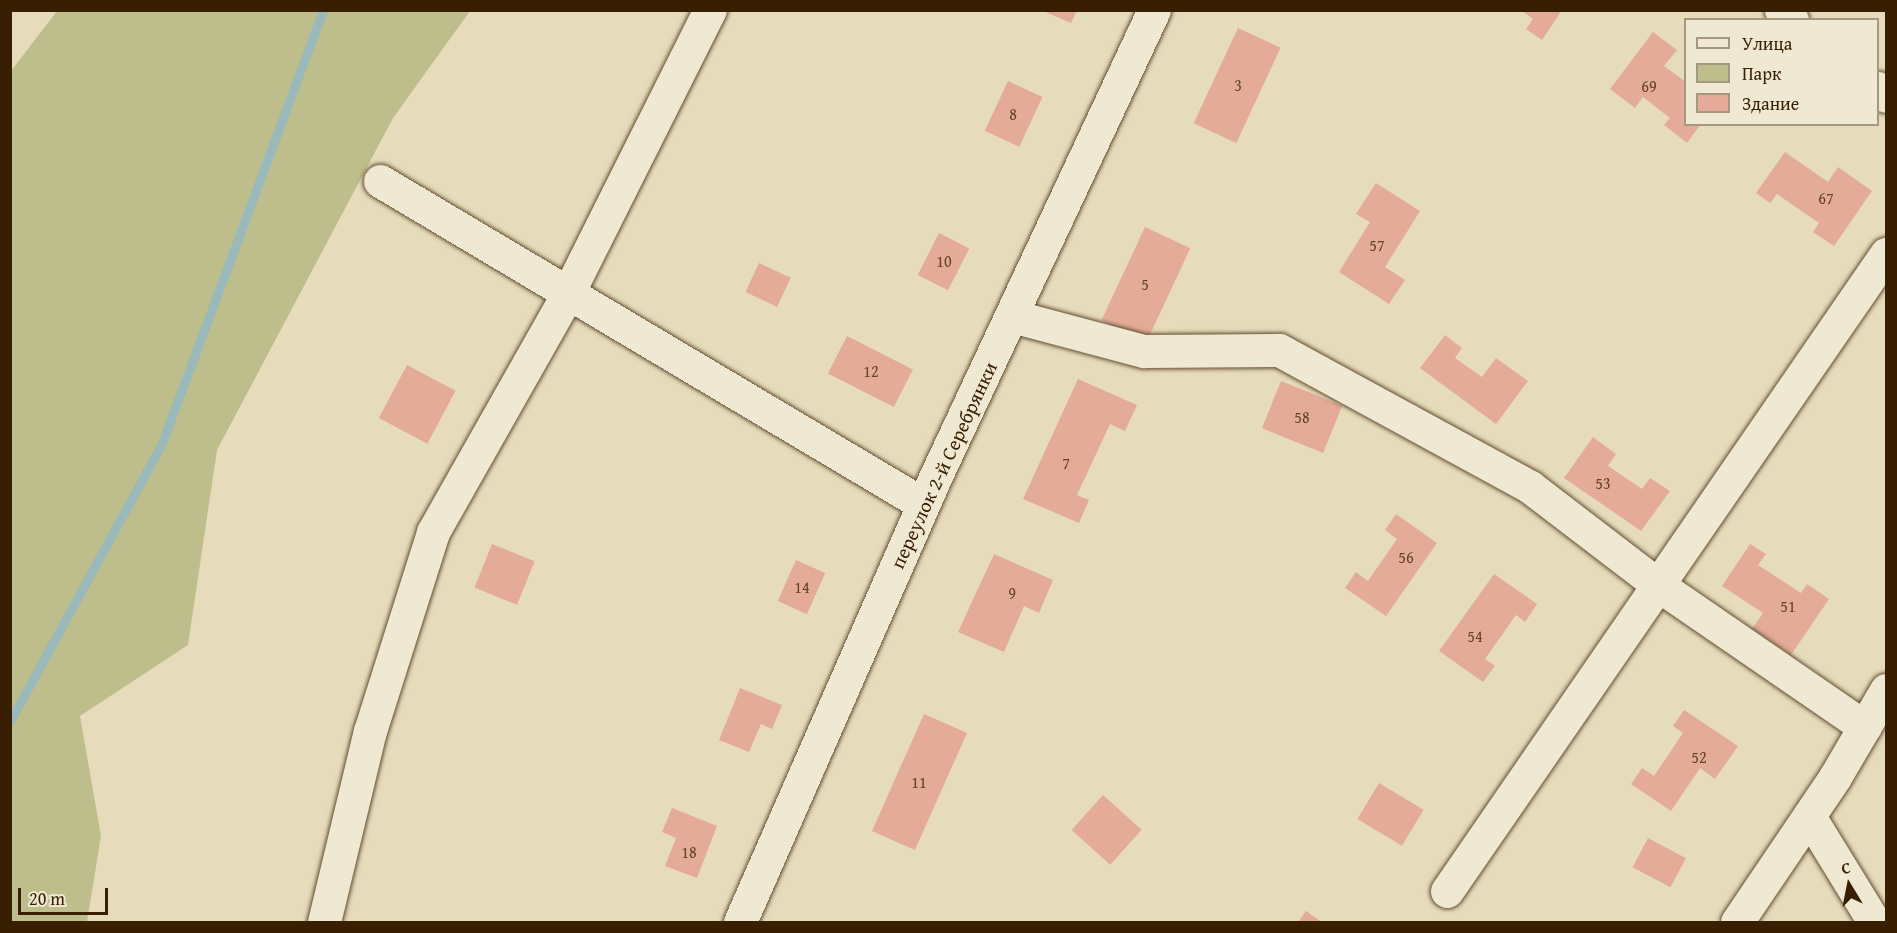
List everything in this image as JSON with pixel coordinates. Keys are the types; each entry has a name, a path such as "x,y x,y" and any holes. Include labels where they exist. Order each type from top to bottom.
{"street":[{"path":"324,922 370,731 433,532 568,293 710,10"},
{"name":"переулок 2-й Серебрянки","path":"740,922 923,504 1154,10"},
{"path":"380,180 923,504"},
{"path":"1447,891 1661,587 1887,254"},
{"path":"1012,316 1144,351 1279,350 1530,487 1661,587 1865,727"},
{"path":"1737,922 1809,816 1887,690"},
{"path":"1809,816 1874,922"}],"green space":[{"path":"57,11 470,11 393,118 217,450 188,645 80,716 101,836 87,922 11,922 11,71"}],"building":[{"path":"1041,10 1077,10 1071,23"},
{"path":"1521,10 1562,10 1542,40 1526,29 1533,19"},
{"path":"1238,28 1281,48 1236,143 1194,123"},
{"path":"1653,32 1677,50 1664,66 1684,81 1684,126 1700,126 1687,143 1664,125 1670,118 1643,97 1635,108 1610,89"},
{"path":"1008,81 1042,97 1019,147 985,131"},
{"path":"1785,152 1828,182 1838,167 1872,191 1834,246 1813,232 1819,223 1777,194 1770,203 1756,193"},
{"path":"1376,183 1420,211 1385,267 1405,280 1389,304 1339,272 1370,222 1356,214"},
{"path":"1145,227 1190,248 1147,341 1101,320"},
{"path":"939,233 969,248 948,290 918,275"},
{"path":"759,263 791,278 777,307 745,292"},
{"path":"1445,335 1462,348 1455,358 1482,377 1496,358 1528,381 1496,424 1420,368"},
{"path":"847,336 913,370 894,407 828,373"},
{"path":"407,365 456,391 427,444 379,418"},
{"path":"1078,379 1137,405 1125,431 1110,424 1077,495 1089,500 1079,523 1023,499"},
{"path":"1281,381 1342,406 1323,453 1262,428"},
{"path":"1593,437 1616,454 1608,466 1642,489 1650,478 1670,491 1641,531 1564,478"},
{"path":"1396,514 1437,543 1386,616 1345,588 1356,572 1368,581 1397,539 1385,530"},
{"path":"492,544 535,561 517,605 474,588"},
{"path":"1750,544 1766,554 1758,565 1801,593 1807,584 1829,599 1791,655 1752,629 1763,613 1722,586"},
{"path":"994,554 1053,580 1039,613 1024,606 1004,652 958,632"},
{"path":"796,560 825,573 807,614 778,601"},
{"path":"1494,574 1537,604 1525,622 1516,615 1485,659 1495,666 1483,682 1439,651"},
{"path":"740,688 782,705 772,729 761,724 749,752 719,740"},
{"path":"1684,710 1738,746 1715,779 1700,768 1671,811 1631,784 1642,768 1654,776 1683,733 1673,726"},
{"path":"924,714 967,733 915,850 872,831"},
{"path":"1379,783 1424,810 1402,846 1357,819"},
{"path":"1103,795 1142,830 1110,865 1072,830"},
{"path":"672,808 717,826 697,878 665,866 676,838 662,832"},
{"path":"1648,838 1686,858 1670,887 1633,867"},
{"path":"1306,911 1322,922 1298,922"}],"waterway":[{"path":"10,721 162,443 323,10"}]}
